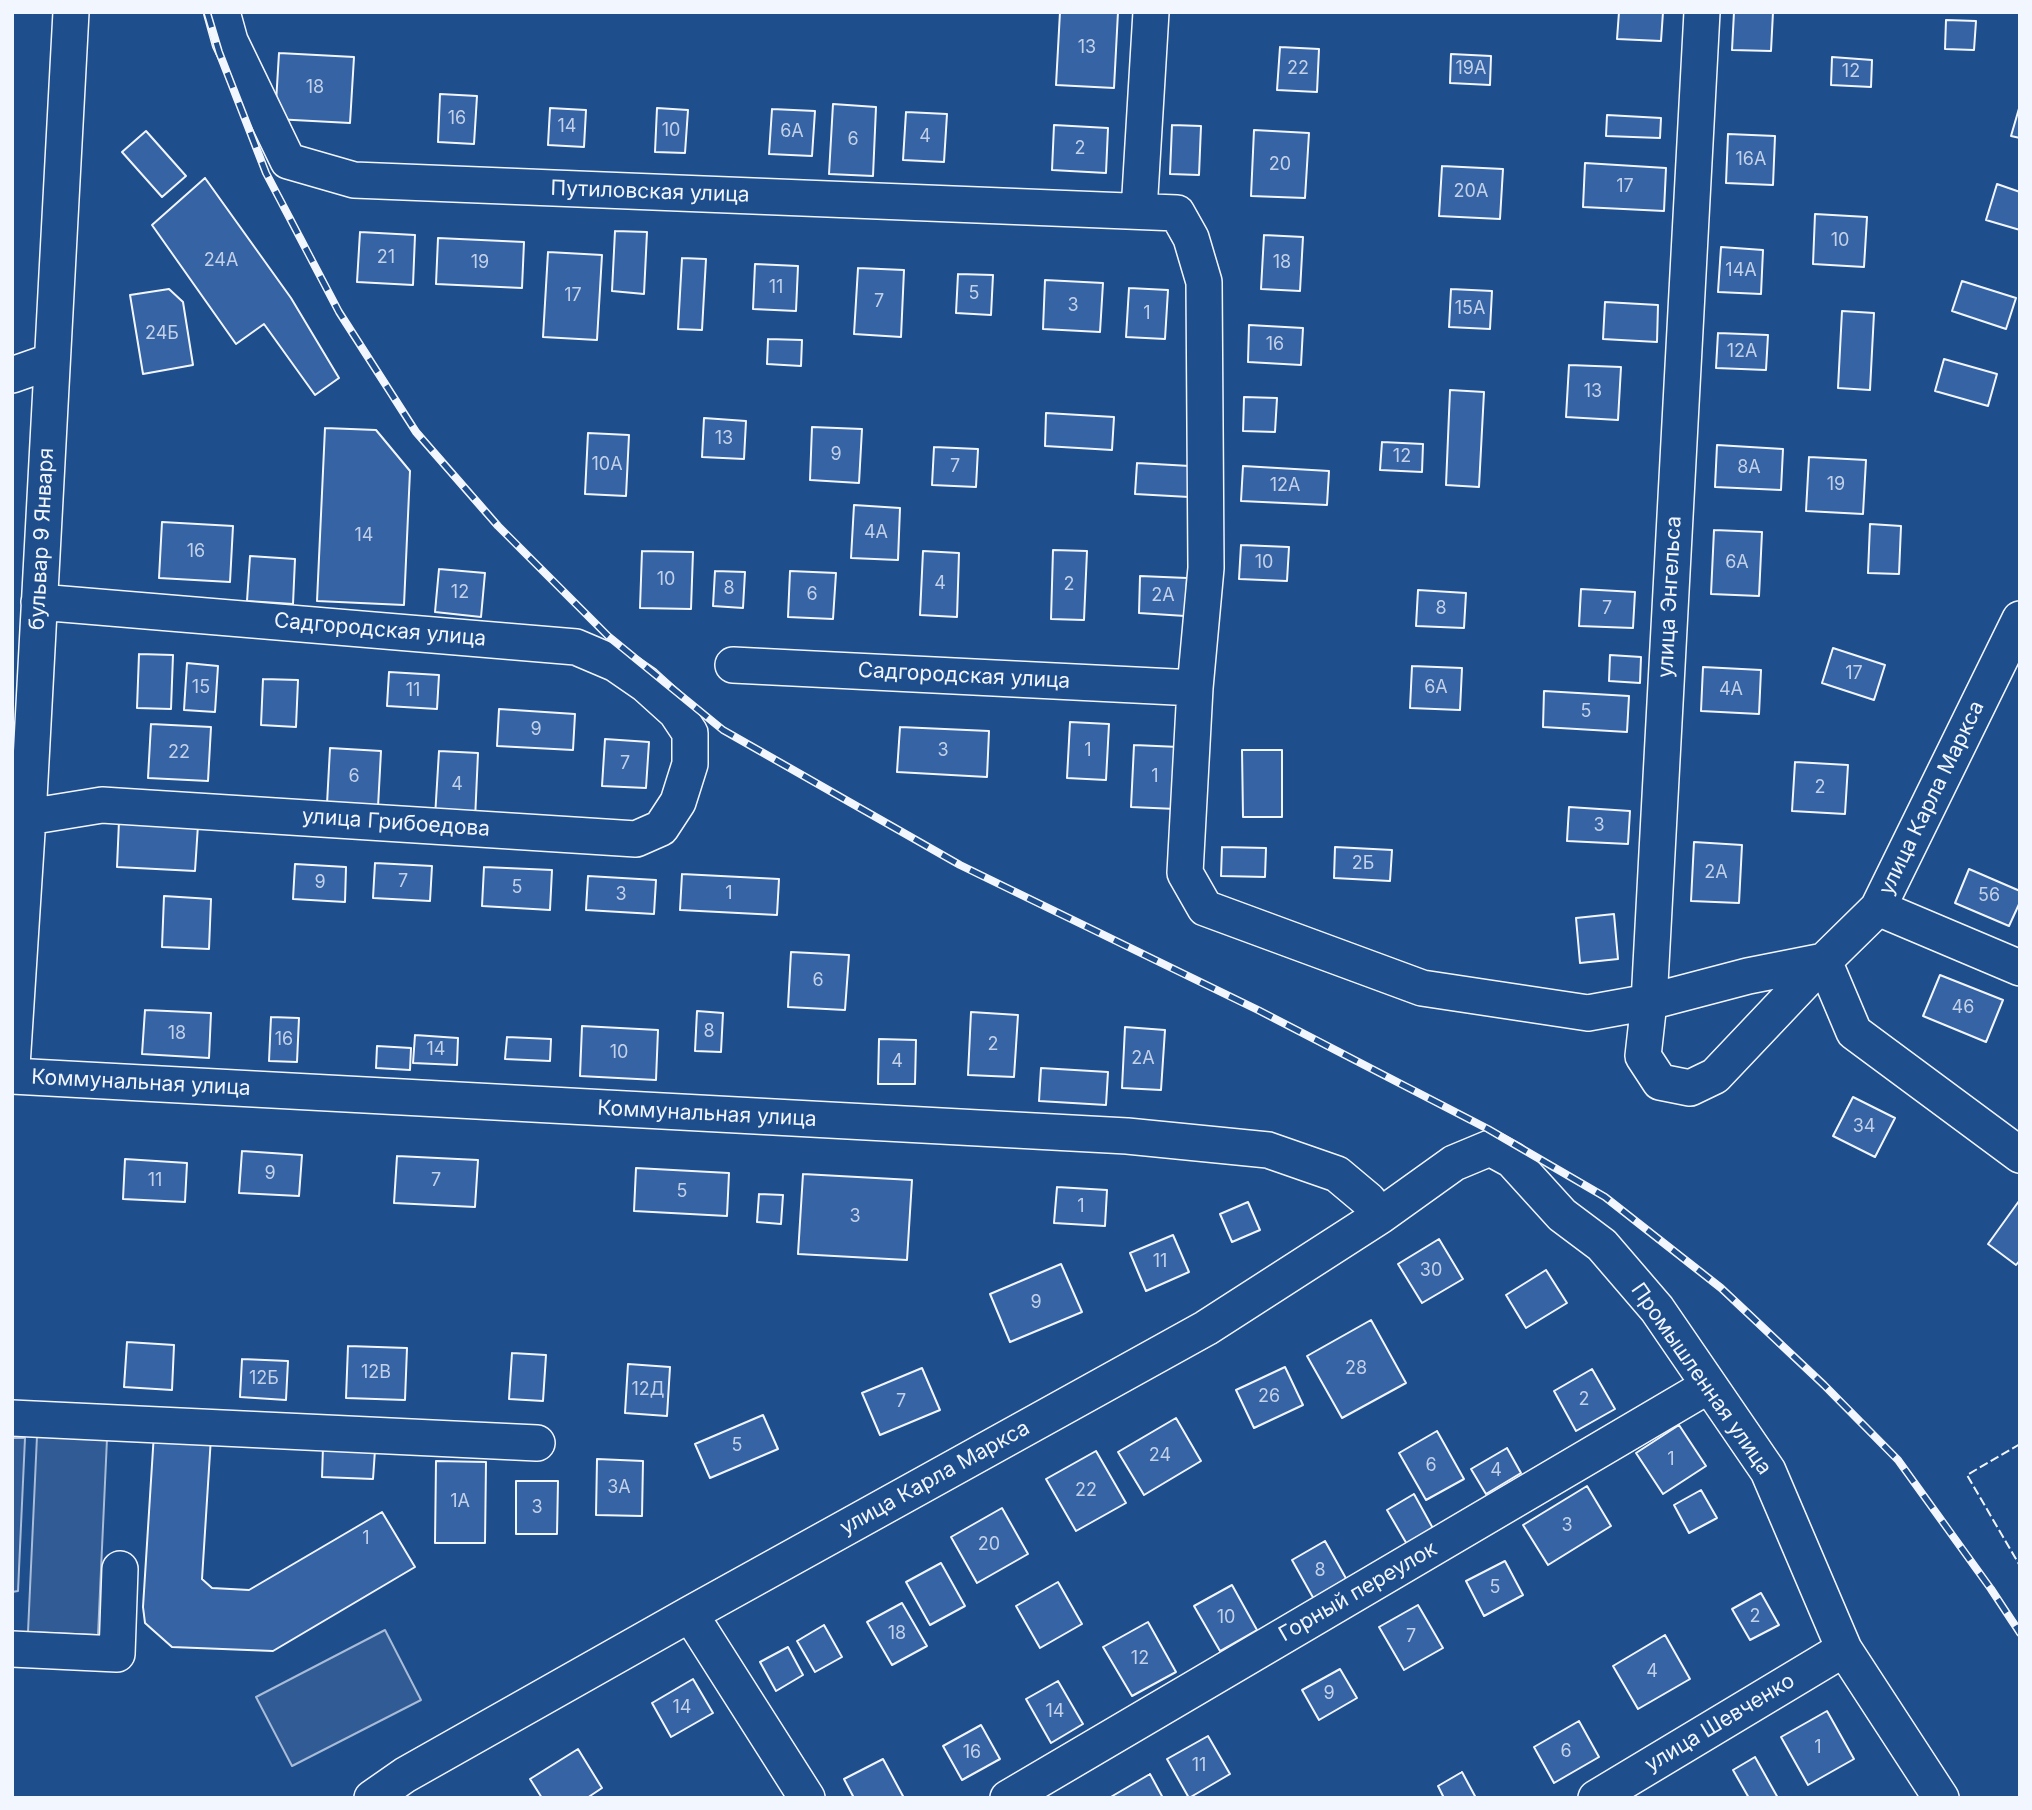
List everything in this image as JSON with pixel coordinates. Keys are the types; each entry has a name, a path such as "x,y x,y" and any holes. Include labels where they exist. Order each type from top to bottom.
{"street":[{"name":"бульвар 9 Января","path":"12,1066 20,820 39,602 71,12"},
{"name":"Путиловская улица","path":"222,12 230,41 288,161 354,180 1177,213 1191,238 1204,282 1206,568 1195,688"},
{"path":"1139,211 1151,12"},
{"name":"улица Энгельса","path":"1702,12 1643,1056 1660,1082 1690,1088 1714,1076 1824,961"},
{"path":"12,375 52,361"},
{"name":"Садгородская улица","path":"39,602 576,647 617,664 645,684 677,712 690,733"},
{"name":"улица Карла Маркса","path":"1824,961 1878,908 2020,619"},
{"name":"Садгородская улица","path":"733,665 1195,688"},
{"path":"1195,688 1185,873 1205,908 1422,988 1588,1013 1648,1002 1748,976 1824,961 1854,1032 2020,1155"},
{"name":"улица Грибоедова","path":"20,820 102,805 636,839 662,828 678,802 690,764 690,733"},
{"path":"1878,908 2020,968"},
{"name":"Коммунальная улица","path":"12,1076 1127,1136 1268,1150 1337,1174 1368,1200 1380,1216"},
{"name":"улица Карла Маркса","path":"372,1798 405,1775 690,1614 1206,1328 1380,1216 1454,1163 1490,1148"},
{"name":"Промышленная улица","path":"1490,1148 1512,1160 1562,1215 1602,1245 1657,1309 1768,1471 1843,1649 1941,1798"},
{"name":"Горный переулок","path":"1008,1798 1708,1386"},
{"path":"12,1418 537,1443"},
{"path":"12,1649 117,1654 120,1569"},
{"path":"690,1614 807,1798"},
{"name":"улица Шевченко","path":"1596,1798 1843,1649"}],"shaded area":[{"path":"37,1436 107,1439 98,1635 28,1632"},
{"path":"12,1438 25,1438 18,1591 12,1592"},
{"path":"385,1630 421,1700 292,1766 256,1697"}],"building":[{"path":"1060,12 1118,12 1114,88 1056,85"},
{"path":"1619,12 1663,12 1661,41 1617,39"},
{"path":"1734,12 1773,12 1771,51 1732,50"},
{"path":"1946,20 1976,21 1974,50 1945,49"},
{"path":"1280,47 1319,49 1317,92 1277,90"},
{"path":"279,53 354,57 350,123 275,119"},
{"path":"1451,54 1491,56 1490,85 1450,83"},
{"path":"1832,57 1872,60 1871,87 1831,85"},
{"path":"440,94 477,96 474,144 438,142"},
{"path":"833,104 876,107 873,176 829,174"},
{"path":"2020,105 2020,138 2011,136"},
{"path":"550,108 586,110 584,147 548,145"},
{"path":"657,108 688,110 685,153 655,152"},
{"path":"772,109 815,111 812,156 769,154"},
{"path":"906,112 947,114 944,162 903,160"},
{"path":"1607,115 1661,118 1660,138 1606,136"},
{"path":"1054,125 1108,128 1106,173 1052,170"},
{"path":"1172,125 1201,126 1199,175 1170,174"},
{"path":"1254,130 1309,133 1305,198 1251,196"},
{"path":"146,131 186,176 162,197 122,152"},
{"path":"1728,134 1775,136 1773,185 1726,183"},
{"path":"1585,163 1666,168 1664,211 1583,207"},
{"path":"1442,166 1503,169 1500,219 1439,216"},
{"path":"205,178 291,298 339,378 315,395 264,324 236,344 152,225"},
{"path":"1997,184 2020,192 2020,230 1986,220"},
{"path":"1815,214 1867,217 1864,267 1813,264"},
{"path":"615,231 647,232 644,294 612,291"},
{"path":"360,232 415,235 413,285 357,282"},
{"path":"1264,235 1303,237 1300,291 1261,289"},
{"path":"438,238 524,242 522,288 436,284"},
{"path":"1721,247 1763,250 1761,294 1718,292"},
{"path":"548,252 602,255 597,340 543,337"},
{"path":"682,258 706,259 702,330 678,329"},
{"path":"755,264 798,266 796,311 753,309"},
{"path":"858,268 904,270 901,337 854,334"},
{"path":"958,274 993,275 991,315 956,313"},
{"path":"1045,280 1103,283 1100,332 1043,329"},
{"path":"1962,281 2016,298 2006,329 1952,311"},
{"path":"1129,288 1168,290 1165,339 1126,337"},
{"path":"169,289 183,302 193,365 143,374 130,295"},
{"path":"1451,289 1492,291 1490,329 1449,327"},
{"path":"1605,302 1658,305 1657,342 1603,339"},
{"path":"1842,311 1874,313 1870,390 1838,388"},
{"path":"1249,325 1303,328 1301,365 1248,362"},
{"path":"1718,333 1768,335 1766,370 1716,368"},
{"path":"768,339 802,340 801,366 767,364"},
{"path":"1944,359 1997,374 1988,406 1935,391"},
{"path":"1569,365 1621,367 1618,420 1566,417"},
{"path":"1450,390 1484,392 1479,487 1446,485"},
{"path":"1244,397 1277,398 1275,432 1243,431"},
{"path":"1046,413 1114,417 1112,450 1045,446"},
{"path":"704,418 746,421 744,459 702,457"},
{"path":"812,427 862,429 859,483 810,480"},
{"path":"325,428 376,430 410,471 404,605 317,601"},
{"path":"588,433 629,435 626,496 585,494"},
{"path":"1382,442 1423,444 1422,472 1380,470"},
{"path":"1717,445 1783,449 1781,490 1715,487"},
{"path":"934,447 978,449 976,487 932,485"},
{"path":"1809,457 1866,460 1863,514 1806,511"},
{"path":"1137,463 1190,466 1189,497 1135,494"},
{"path":"1243,466 1329,471 1327,505 1241,501"},
{"path":"854,505 900,508 898,560 851,558"},
{"path":"162,522 233,526 230,582 159,578"},
{"path":"1870,524 1901,526 1899,574 1868,573"},
{"path":"1714,530 1762,532 1759,596 1711,594"},
{"path":"1241,545 1289,547 1287,581 1239,579"},
{"path":"1053,550 1087,551 1084,620 1051,619"},
{"path":"642,551 693,552 691,609 640,608"},
{"path":"923,551 959,553 957,617 920,615"},
{"path":"250,556 295,559 293,604 247,601"},
{"path":"439,569 485,573 481,617 435,612"},
{"path":"715,571 745,572 743,608 713,606"},
{"path":"790,571 836,573 833,619 788,617"},
{"path":"1140,576 1187,578 1185,616 1139,613"},
{"path":"1581,589 1635,592 1633,628 1579,626"},
{"path":"1418,590 1466,593 1464,628 1416,626"},
{"path":"1833,648 1885,665 1874,700 1822,683"},
{"path":"139,654 173,655 171,709 137,708"},
{"path":"1610,655 1641,657 1640,683 1609,681"},
{"path":"187,663 218,666 215,712 184,710"},
{"path":"1412,666 1462,668 1460,710 1410,708"},
{"path":"1703,667 1761,670 1759,714 1701,711"},
{"path":"389,672 439,675 437,709 387,706"},
{"path":"263,679 298,680 296,727 261,725"},
{"path":"1544,691 1629,696 1627,732 1543,727"},
{"path":"499,709 575,714 573,750 497,746"},
{"path":"1070,722 1109,724 1106,780 1067,778"},
{"path":"151,724 211,727 208,781 148,778"},
{"path":"900,727 989,731 987,777 897,772"},
{"path":"605,739 649,742 646,788 602,786"},
{"path":"1134,745 1179,747 1176,809 1131,807"},
{"path":"330,748 381,751 378,807 327,804"},
{"path":"1242,750 1282,750 1282,817 1243,817"},
{"path":"439,751 478,753 475,820 435,817"},
{"path":"1795,762 1848,765 1845,814 1792,811"},
{"path":"1569,807 1630,811 1628,844 1567,841"},
{"path":"119,821 198,825 195,871 117,867"},
{"path":"1694,842 1742,845 1739,903 1691,901"},
{"path":"1222,847 1266,848 1265,877 1221,876"},
{"path":"1335,847 1392,850 1390,881 1334,878"},
{"path":"375,863 432,866 430,901 373,898"},
{"path":"295,864 346,867 345,902 293,899"},
{"path":"484,867 552,870 550,910 482,906"},
{"path":"1969,869 2020,891 2020,902 2009,926 1955,903"},
{"path":"682,874 779,879 777,915 680,910"},
{"path":"588,876 656,880 654,914 586,910"},
{"path":"164,896 211,899 209,949 162,947"},
{"path":"1614,914 1618,959 1580,963 1576,918"},
{"path":"791,952 849,955 845,1010 788,1007"},
{"path":"1940,975 2003,1000 1986,1042 1923,1016"},
{"path":"145,1010 211,1013 209,1058 142,1054"},
{"path":"697,1011 723,1013 721,1052 695,1051"},
{"path":"971,1012 1018,1015 1014,1077 968,1075"},
{"path":"271,1017 299,1018 297,1062 269,1061"},
{"path":"582,1026 658,1030 656,1080 580,1076"},
{"path":"1125,1027 1165,1030 1161,1090 1122,1088"},
{"path":"415,1035 458,1038 457,1065 413,1063"},
{"path":"507,1037 551,1039 550,1061 505,1059"},
{"path":"879,1039 916,1040 915,1084 878,1084"},
{"path":"377,1046 411,1048 410,1070 376,1068"},
{"path":"1041,1068 1108,1072 1106,1105 1039,1101"},
{"path":"1853,1097 1895,1118 1875,1157 1833,1136"},
{"path":"242,1151 302,1155 299,1196 239,1193"},
{"path":"397,1156 478,1160 475,1207 394,1203"},
{"path":"125,1159 187,1163 185,1202 123,1199"},
{"path":"636,1168 729,1173 727,1216 634,1211"},
{"path":"803,1174 912,1180 907,1260 798,1254"},
{"path":"1057,1187 1107,1190 1105,1226 1054,1223"},
{"path":"759,1194 783,1195 781,1224 757,1222"},
{"path":"2019,1201 2020,1260 2016,1265 1988,1244"},
{"path":"1248,1202 1260,1230 1232,1242 1220,1214"},
{"path":"1173,1235 1189,1272 1146,1291 1130,1253"},
{"path":"1439,1239 1463,1279 1422,1303 1398,1264"},
{"path":"1061,1264 1082,1312 1010,1342 990,1294"},
{"path":"1546,1270 1567,1303 1526,1328 1506,1295"},
{"path":"1371,1320 1406,1383 1342,1418 1307,1356"},
{"path":"127,1342 174,1345 172,1390 124,1387"},
{"path":"348,1346 407,1348 405,1400 346,1398"},
{"path":"512,1353 546,1355 543,1401 509,1399"},
{"path":"242,1359 288,1361 286,1400 240,1397"},
{"path":"628,1364 670,1367 667,1416 625,1413"},
{"path":"1285,1367 1303,1405 1254,1428 1236,1390"},
{"path":"922,1368 940,1410 880,1435 862,1393"},
{"path":"1592,1369 1615,1409 1576,1431 1554,1391"},
{"path":"763,1415 778,1449 710,1478 695,1444"},
{"path":"1176,1418 1201,1461 1144,1495 1118,1452"},
{"path":"1679,1425 1706,1466 1663,1494 1636,1453"},
{"path":"1437,1431 1464,1479 1426,1500 1399,1453"},
{"path":"154,1433 211,1437 202,1579 212,1588 249,1590 382,1512 415,1567 273,1651 172,1647 145,1623 143,1607"},
{"path":"323,1447 375,1450 373,1479 322,1477"},
{"path":"1507,1448 1521,1473 1486,1494 1471,1469"},
{"path":"1096,1451 1126,1503 1076,1531 1046,1479"},
{"path":"597,1459 643,1461 642,1516 596,1515"},
{"path":"436,1461 486,1462 485,1543 435,1543"},
{"path":"516,1481 558,1481 557,1534 516,1534"},
{"path":"1587,1486 1611,1526 1548,1565 1523,1525"},
{"path":"1701,1490 1717,1518 1689,1533 1674,1505"},
{"path":"1414,1494 1435,1532 1408,1546 1387,1510"},
{"path":"1002,1508 1028,1554 977,1583 951,1537"},
{"path":"1325,1541 1348,1582 1315,1601 1292,1560"},
{"path":"1505,1561 1523,1595 1484,1616 1466,1581"},
{"path":"941,1563 965,1606 930,1625 906,1582"},
{"path":"1058,1582 1082,1624 1040,1648 1016,1606"},
{"path":"1232,1585 1257,1630 1220,1651 1194,1606"},
{"path":"1761,1593 1779,1625 1750,1640 1732,1609"},
{"path":"902,1603 927,1646 892,1665 867,1622"},
{"path":"1418,1605 1443,1648 1404,1670 1379,1627"},
{"path":"1148,1622 1176,1672 1132,1696 1103,1647"},
{"path":"824,1625 842,1657 815,1672 797,1641"},
{"path":"1665,1635 1690,1679 1638,1709 1613,1666"},
{"path":"788,1647 803,1675 776,1691 760,1662"},
{"path":"1340,1669 1357,1698 1319,1720 1302,1690"},
{"path":"693,1679 713,1713 671,1737 652,1703"},
{"path":"1058,1681 1083,1724 1051,1743 1026,1699"},
{"path":"1827,1711 1854,1759 1808,1785 1781,1737"},
{"path":"1579,1721 1599,1757 1554,1783 1534,1747"},
{"path":"981,1725 1000,1759 962,1780 943,1746"},
{"path":"1208,1736 1230,1774 1189,1798 1167,1759"},
{"path":"578,1749 602,1788 587,1798 542,1798 530,1779"},
{"path":"1755,1757 1778,1798 1749,1798 1733,1770"},
{"path":"883,1759 904,1798 854,1798 844,1779"},
{"path":"1462,1772 1476,1798 1444,1798 1438,1786"},
{"path":"1150,1774 1163,1798 1109,1798"}],"railway":[{"path":"207,12 219,52 266,173 339,312 416,432 498,526 608,636 723,730 960,865 1258,1010 1488,1129 1605,1197 1721,1288 1824,1385 1898,1460 2020,1633"}],"fence":[{"path":"2020,1444 1967,1475 2020,1566"}]}
